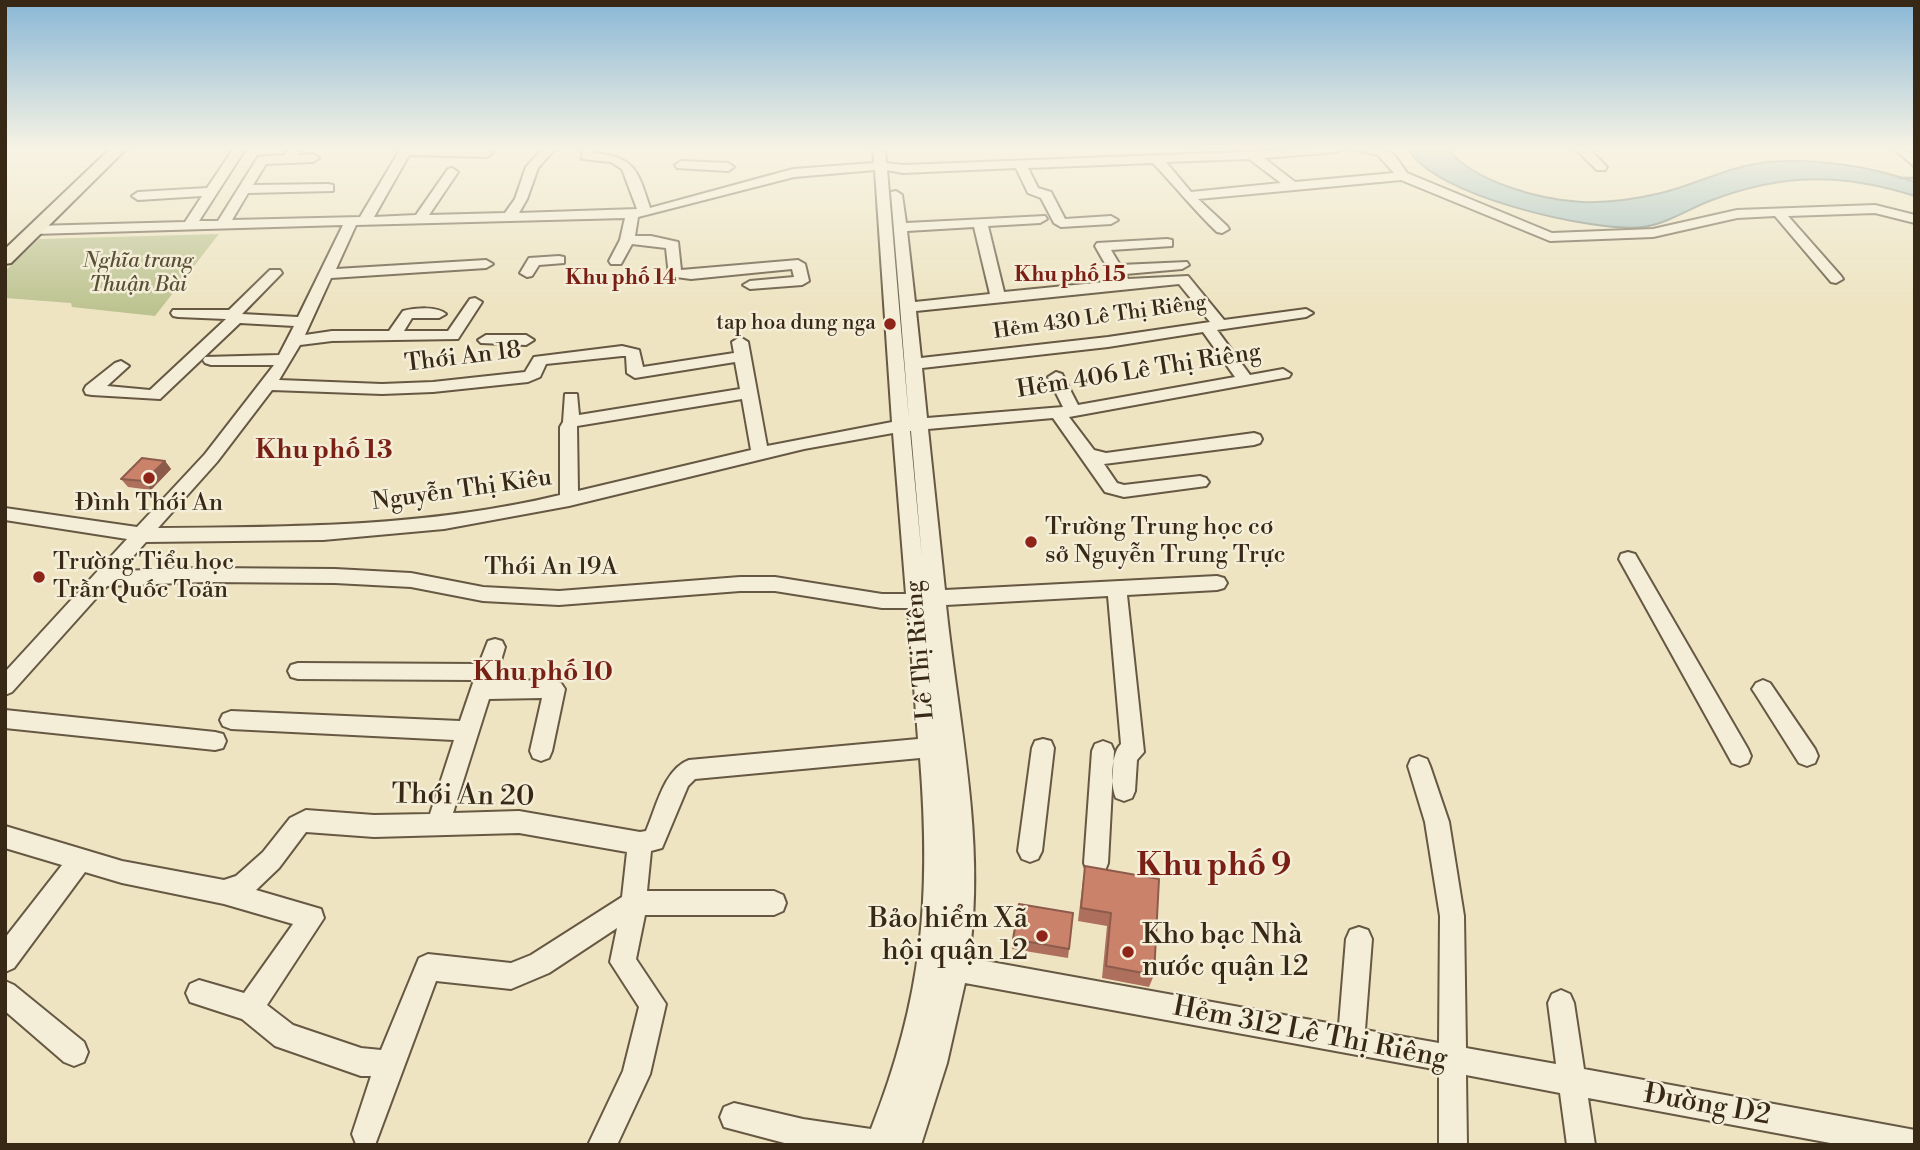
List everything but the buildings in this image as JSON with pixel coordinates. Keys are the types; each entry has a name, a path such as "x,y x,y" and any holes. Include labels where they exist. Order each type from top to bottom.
{"main road":[{"path":"5,259 64,202"}],"street":[{"path":"190,225 205,202"},
{"path":"223,224 236,202"},
{"path":"5,686 211,458 268,385 285,360 326,274 371,202"},
{"path":"420,219 432,202"},
{"path":"510,216 519,202"},
{"path":"616,261 638,214 637,202"},
{"path":"34,230 638,214 685,202"},
{"name":"Lê Thị Riêng","path":"880,1145 910,1063 925,1003 932,958 939,882 941,746 891,202"},
{"name":"Lê Thị Riêng","path":"895,202 900,227 913,364 910,425"},
{"path":"1050,202 1062,223 1111,220"},
{"path":"1193,202 1222,229"},
{"path":"1464,202 1550,237 1653,233 1737,214 1875,209 1915,219"},
{"path":"1778,212 1836,279"},
{"path":"900,227 1040,219"},
{"path":"980,222 998,297"},
{"path":"627,240 651,240 673,245 674,273 691,275 798,264 802,281 751,285"},
{"path":"1120,277 1102,246 1167,243"},
{"path":"527,273 534,261 559,260"},
{"path":"326,274 486,264"},
{"path":"908,307 998,297 1182,265"},
{"path":"121,366 92,390 154,395 275,273"},
{"name":"Hẻm 430 Lê Thị Riêng","path":"913,364 1213,326 1183,279 1120,277"},
{"path":"294,341 332,336 453,336 475,302"},
{"path":"178,313 303,322"},
{"path":"1245,380 1213,326 1306,313"},
{"path":"393,336 408,314 439,314"},
{"path":"486,340 526,340"},
{"name":"Thới An 18","path":"268,385 382,389 444,386 528,377 534,374 540,360 622,351 634,353 635,373 737,357 741,351 749,393"},
{"path":"211,360 285,360"},
{"name":"Hẻm 406 Lê Thị Riêng","path":"910,425 1066,412 1283,374"},
{"path":"1056,377 1066,412 1088,454 1111,488 1124,491 1200,482"},
{"path":"571,422 749,393 760,454"},
{"path":"569,500 568,427 571,422 571,398"},
{"name":"Nguyễn Thị Kiêu","path":"5,514 143,535 334,532 444,522 569,500 760,454 910,425"},
{"path":"1088,454 1106,459 1254,439"},
{"path":"1628,559 1740,756"},
{"name":"Thới An 19A","path":"103,579 205,575 335,576 411,580 483,594 559,598 740,584 775,584 882,601 1217,583"},
{"path":"1117,587 1124,791"},
{"path":"438,825 495,647"},
{"path":"298,671 484,681 554,690 541,751"},
{"path":"1763,690 1807,756"},
{"path":"5,719 215,741"},
{"path":"231,720 468,730"},
{"path":"602,1145 636,1074 653,1004 623,962 634,903 640,843 654,840 680,780 689,770 941,746"},
{"name":"Lê Thị Riêng","path":"907,1145 933,1070 955,968 961,921 958,800 941,746"},
{"path":"1030,851 1042,748"},
{"path":"1096,863 1121,752"},
{"path":"1419,766 1437,822 1452,916 1453,1145"},
{"name":"Thới An 20","path":"224,892 244,885 271,860 298,825 306,821 374,826 519,822 640,843"},
{"path":"5,837 122,873 224,892 312,918 249,1008"},
{"path":"5,959 81,859"},
{"path":"366,1134 389,1064 428,967 511,976 540,964 634,903 774,903"},
{"path":"1351,1041 1359,939"},
{"name":"Hẻm 312 Lê Thị Riêng","path":"955,968 1540,1076"},
{"path":"199,993 249,1008 285,1036 361,1062 389,1064"},
{"path":"5,994 74,1052"},
{"path":"1561,1003 1581,1145"},
{"name":"Đường D2","path":"1540,1076 1915,1144"},
{"path":"734,1117 803,1133 880,1145"}],"green space":[{"name":"Nghĩa trang Thuận Bài","path":"219,234 155,316 72,307 71,303 5,298 5,271 39,239"}],"water":[{"path":"1499,202 1708,202 1670,219 1643,227 1589,224"}],"place":[{"name":"tap hoa dung nga","path":"890,324"},
{"name":"Đình Thới An","path":"149,478"},
{"name":"Trường Trung học cơ sở Nguyễn Trung Trực","path":"1031,542"},
{"name":"Trường Tiểu học Trần Quốc Toản","path":"39,577"},
{"name":"Bảo hiểm Xã hội quận 12","path":"1042,936"},
{"name":"Kho bạc Nhà nước quận 12","path":"1128,952"}],"district":[{"name":"Khu phố 15","path":"1070,276"},
{"name":"Khu phố 14","path":"621,279"},
{"name":"Khu phố 13","path":"324,452"},
{"name":"Khu phố 10","path":"543,674"},
{"name":"Khu phố 9","path":"1214,867"}]}
